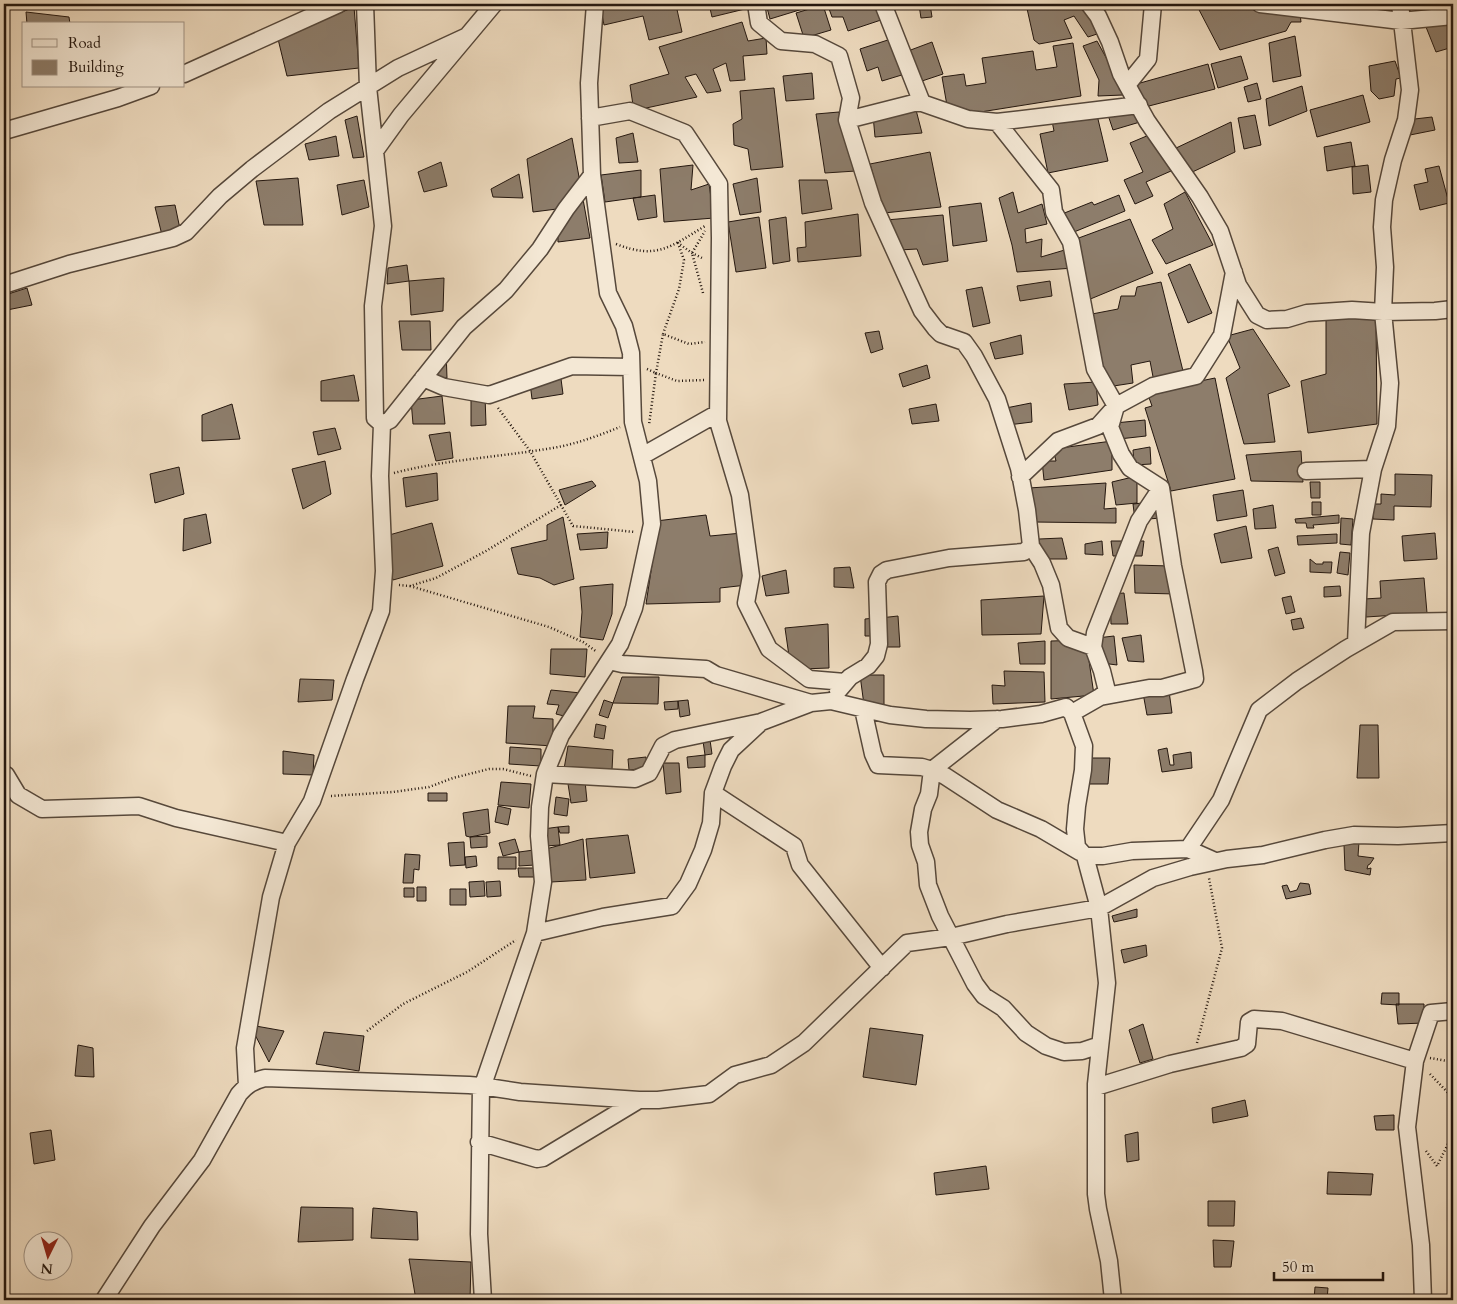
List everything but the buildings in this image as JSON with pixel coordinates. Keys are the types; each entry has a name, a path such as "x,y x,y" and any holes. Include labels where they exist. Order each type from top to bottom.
{"street":[{"path":"185,74 339,4"},
{"path":"365,4 368,87 382,226 373,306 375,418 382,424"},
{"path":"375,151 401,115 494,4"},
{"path":"483,1300 480,1234 481,1086 484,1082 535,930 543,882 539,836 540,806 544,777 562,735 620,644 634,608 652,524 648,482 633,422 631,353 624,326 608,293 592,175 589,84 595,4"},
{"path":"756,4 760,23 781,41 815,44 839,56 851,98 847,120 873,203 922,311 941,334 964,342 974,356 997,399 1020,477 1027,510 1031,546 1042,563 1051,585 1059,628 1068,638 1093,647"},
{"path":"883,4 922,103"},
{"path":"1089,4 1098,16 1110,42 1121,74 1139,106 1166,150 1200,197 1220,231 1238,285 1257,315 1267,320 1287,319 1307,313 1352,310 1383,312 1453,309"},
{"path":"1127,85 1148,59 1153,4"},
{"path":"1260,4 1401,21 1453,16"},
{"path":"1356,643 1360,533 1373,469 1387,426 1390,383 1383,312 1385,267 1382,227 1384,200 1393,160 1406,120 1410,90 1400,4"},
{"path":"4,285 69,264 173,238 186,232 220,196 252,169 329,111 398,68 465,37"},
{"path":"4,131 118,98 146,88"},
{"path":"847,120 914,103 922,103 968,118 997,122 1139,106"},
{"path":"590,118 630,111 685,133 719,184 718,421 740,495 751,576 746,603 769,649 809,679 845,682"},
{"path":"997,122 1051,190 1054,212 1071,242 1095,368 1116,406 1110,427 1121,454 1130,468 1161,488 1173,566 1194,671 1194,679 1162,688 1149,688 1100,697"},
{"path":"382,424 390,420 464,327 506,290 540,249 566,209 592,175"},
{"path":"1020,477 1058,441 1098,426 1116,406 1153,386 1196,376 1222,335 1234,272"},
{"path":"423,378 444,387 489,394 572,366 631,367"},
{"path":"642,456 718,413"},
{"path":"247,1086 246,1048 271,897 287,843 314,796 355,679 382,611 384,571 380,476 382,424"},
{"path":"1306,471 1373,469"},
{"path":"1072,713 1100,697 1106,691 1102,670 1093,647 1095,633 1139,521 1161,488"},
{"path":"830,701 845,682 868,666 876,656 879,644 877,582 881,574 887,570 949,558 1024,552 1031,546"},
{"path":"1188,849 1220,800 1259,710 1297,681 1393,622 1453,621"},
{"path":"609,661 622,664 706,669 716,675 811,703"},
{"path":"544,777 635,779 649,773 663,746 675,740 761,722 811,703 830,701 890,715 926,719 997,719 1041,714 1066,707 1072,713 1084,746 1084,770 1075,829 1076,842 1083,854 1099,908 1107,983 1096,1087 1096,1194 1109,1260 1113,1300"},
{"path":"863,709 873,754 878,765 932,770 945,776 997,810 1041,829 1083,854 1103,856 1132,851 1188,849 1211,862"},
{"path":"997,719 932,770 929,794 923,809 919,832 920,845 926,862 928,885 950,937 975,984 984,996 1003,1008 1026,1033 1046,1046 1064,1052 1082,1051 1100,1045"},
{"path":"535,930 672,906 688,884 702,850 711,823 713,793 722,766 731,750 761,722"},
{"path":"4,775 6,775 18,795 42,809 139,806 176,818 287,843"},
{"path":"713,793 794,846 800,865 882,968"},
{"path":"104,1300 152,1226 202,1160 239,1094 256,1080 265,1078 481,1086 520,1092 639,1100 658,1100 709,1094 736,1075 771,1065 804,1043 907,943 950,937 1007,924 1099,908 1152,878 1211,862 1263,855 1325,840 1354,836 1398,836 1449,832"},
{"path":"1423,1300 1421,1244 1407,1127 1416,1058 1431,1013 1453,1011"},
{"path":"1096,1087 1170,1064 1241,1048 1248,1044 1249,1022 1254,1019 1282,1021 1416,1058"},
{"path":"480,1142 520,1155 536,1159 543,1158 639,1100"}],"path":[{"path":"600,238 633,250 658,251 678,243 708,224"},
{"path":"678,243 692,254 720,266"},
{"path":"678,243 684,260 679,289 663,334 656,373 678,381 719,380"},
{"path":"663,334 689,344 719,340"},
{"path":"489,394 530,451 573,526 650,534"},
{"path":"380,476 418,467 559,447 633,422"},
{"path":"410,586 436,578 561,505"},
{"path":"383,583 410,586 549,627 582,642 609,661"},
{"path":"314,796 394,792 429,787 452,778 488,769 503,769 544,777"},
{"path":"1193,1059 1222,948 1211,862"},
{"path":"367,1032 403,1004 467,972 535,930"},
{"path":"1416,1058 1453,1062"},
{"path":"1416,1058 1435,1081 1453,1098"},
{"path":"1436,1166 1453,1134"}]}
